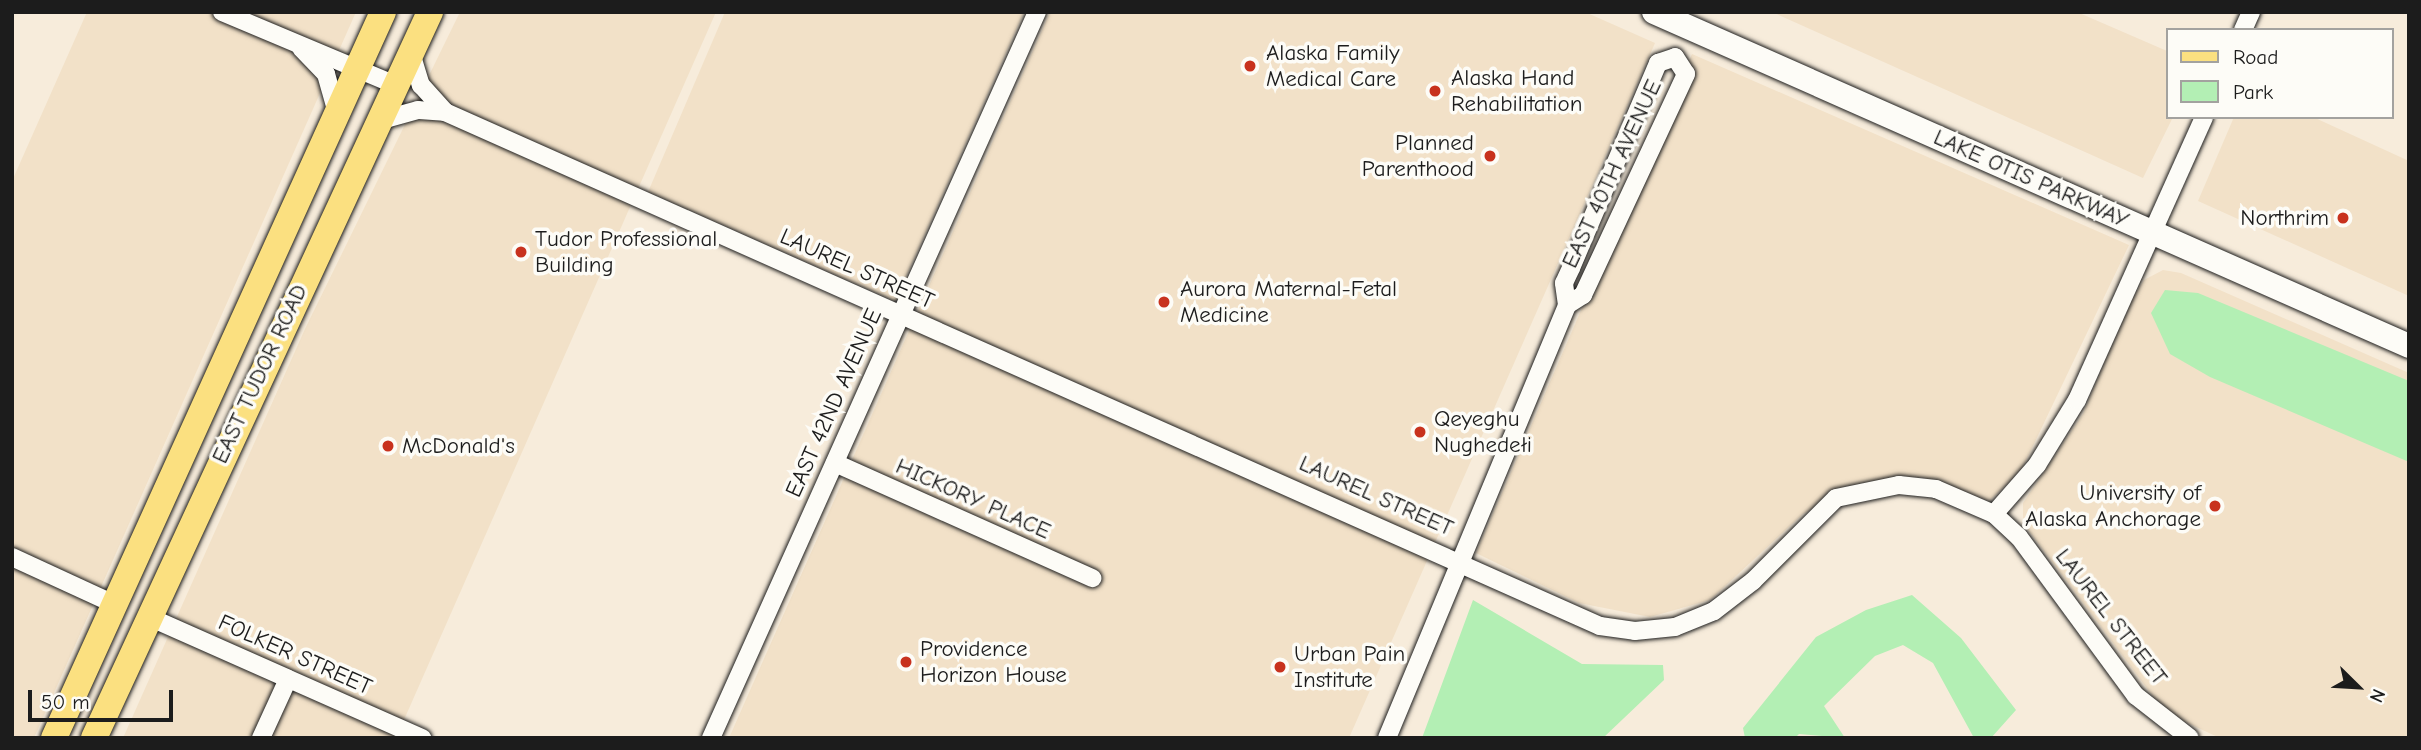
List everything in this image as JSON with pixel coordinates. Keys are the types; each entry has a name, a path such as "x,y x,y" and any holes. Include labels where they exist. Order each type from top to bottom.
{"main road":[{"name":"EAST TUDOR ROAD","path":"54,738 383,12"},
{"name":"EAST TUDOR ROAD","path":"94,738 430,12"},
{"name":"LAKE OTIS PARKWAY","path":"1654,12 2409,346"},
{"path":"149,617 142,589 158,539 152,522"},
{"path":"107,709 97,693 125,622 114,604"}],"street":[{"path":"222,12 301,48 358,67 396,85"},
{"name":"EAST 42ND AVENUE","path":"711,738 899,314 1037,12"},
{"name":"EAST 40TH AVENUE","path":"1675,57 1685,26"},
{"path":"301,48 326,74 337,113"},
{"name":"LAUREL STREET","path":"411,53 421,85 446,111 899,314 1458,559 1600,626 1635,631 1675,627 1714,611 1752,581 1836,498 1899,485 1936,489 1994,514 2019,537 2136,696 2190,738"},
{"name":"EAST 40TH AVENUE","path":"1387,738 1458,559 1567,305 1564,283 1658,63 1675,57"},
{"name":"EAST 40TH AVENUE","path":"1567,305 1583,295 1686,74 1675,57"},
{"name":"LAUREL STREET","path":"378,121 412,111 446,111"},
{"path":"1994,514 2037,465 2077,400 2203,119"},
{"name":"HICKORY PLACE","path":"835,463 1092,578"},
{"path":"12,557 114,604"},
{"name":"FOLKER STREET","path":"149,617 422,738"},
{"path":"261,738 288,678"}],"shaded area":[{"path":"87,12 356,12 34,738 12,738 12,181"},
{"path":"460,12 716,12 396,738 123,738 305,329"},
{"path":"725,12 1024,12 895,301 648,192"},
{"path":"1050,12 1585,12 1655,43 1349,738 729,738"},
{"path":"1772,12 2077,12 2166,51 2166,119 2172,119 2143,178"},
{"path":"1692,54 2129,245 2021,471 1989,501 1921,477 1858,486 1803,514 1710,600 1650,617 1579,603 1476,553"},
{"path":"2233,119 2317,119 2409,161 2409,296 2198,201"},
{"name":"University of Alaska Anchorage","path":"2163,270 2181,273 2409,373 2409,738 2220,738 2183,721 2155,699 2023,523 2023,503 2083,414 2128,305 2144,280"}],"green space":[{"path":"2165,290 2198,293 2409,381 2409,462 2210,377 2170,354 2151,313"},
{"path":"1912,595 1961,638 2016,710 1991,738 1974,738 1933,663 1903,645 1875,656 1824,706 1845,738 1799,734 1795,738 1745,738 1743,728 1816,637 1866,610"},
{"path":"1473,600 1582,664 1663,665 1664,680 1603,738 1422,738"}],"place":[{"name":"Alaska Family Medical Care","path":"1250,66"},
{"name":"Alaska Hand Rehabilitation","path":"1435,91"},
{"name":"Planned Parenthood","path":"1490,156"},
{"name":"Northrim","path":"2343,218"},
{"name":"Tudor Professional Building","path":"521,252"},
{"name":"Aurora Maternal-Fetal Medicine","path":"1164,302"},
{"name":"Qeyeghu Nughedełi","path":"1420,432"},
{"name":"McDonald's","path":"388,446"},
{"name":"University of Alaska Anchorage","path":"2215,506"},
{"name":"Providence Horizon House","path":"906,662"},
{"name":"Urban Pain Institute","path":"1280,667"}]}
